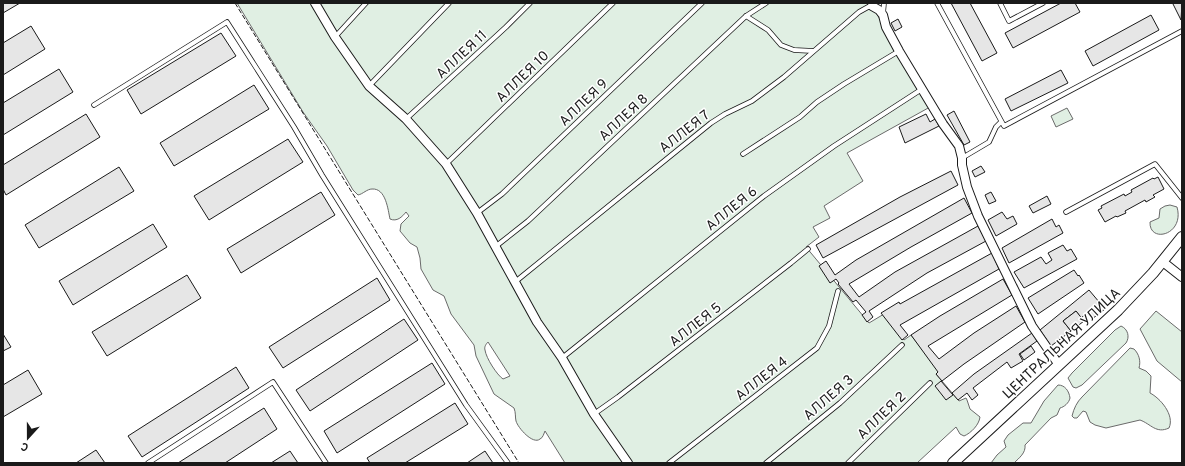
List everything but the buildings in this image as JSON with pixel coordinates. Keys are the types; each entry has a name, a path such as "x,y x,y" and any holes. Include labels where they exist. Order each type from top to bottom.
{"street":[{"path":"315,3 369,86 406,119 446,164 477,213 537,322 562,358 594,414 628,463"},
{"path":"872,6 883,14 886,27 899,51 943,124 956,141 962,158 963,171 967,187 978,216 1032,326 1059,365"},
{"name":"ЦЕНТРАЛЬНАЯ УЛИЦА","path":"953,463 1118,310 1154,273 1182,237"},
{"path":"1163,262 1182,277"}],"lane":[{"path":"336,37 366,3"},
{"path":"369,86 449,3"},
{"name":"АЛЛЕЯ 11","path":"406,119 530,3"},
{"name":"АЛЛЕЯ 10","path":"446,164 613,3"},
{"name":"АЛЛЕЯ 9","path":"477,213 493,203 702,3"},
{"name":"АЛЛЕЯ 8","path":"495,247 528,221 746,16 766,3"},
{"path":"883,14 884,3"},
{"path":"937,3 1004,126 1182,31"},
{"path":"1000,3 1009,21 1043,3"},
{"name":"АЛЛЕЯ 7","path":"515,282 712,123 725,114 752,101 784,76 859,12 872,6"},
{"path":"746,16 768,30 781,45 794,50 813,51"},
{"path":"94,105 227,22 294,127 322,175 466,405 508,463"},
{"path":"743,154 800,117 817,102 844,84 899,51"},
{"name":"АЛЛЕЯ 6","path":"562,358 764,196 834,146 923,89"},
{"path":"962,158 989,142 996,127 1001,122"},
{"path":"1066,212 1155,164 1182,198"},
{"name":"АЛЛЕЯ 5","path":"594,414 618,398 792,263 808,248"},
{"name":"АЛЛЕЯ 4","path":"669,463 817,348 830,326 838,291"},
{"name":"АЛЛЕЯ 3","path":"766,463 840,403 902,345"},
{"path":"148,463 273,382 326,463"},
{"name":"АЛЛЕЯ 2","path":"848,463 930,383"}],"green space":[{"path":"237,3 873,3 874,9 930,107 847,153 863,181 824,206 830,218 813,227 819,237 806,247 869,323 884,314 904,340 911,335 939,371 936,374 959,401 966,398 970,409 980,417 978,423 972,431 964,436 960,434 956,427 917,463 565,463 545,431 543,437 540,439 534,440 530,438 517,424 514,408 494,394 476,356 474,345 451,314 444,296 433,290 421,269 417,247 410,243 400,231 401,224 409,216 406,212 397,219 390,219 386,200 377,190 370,189 358,195 353,190 327,146 303,112","holes":["488,342 510,376 503,379 492,366 485,349"]},
{"path":"1067,108 1073,119 1056,127 1051,116"},
{"path":"1170,205 1177,207 1178,217 1176,224 1172,230 1166,233 1155,233 1151,229 1150,222 1159,218 1160,209"},
{"path":"1156,311 1182,332 1182,382 1157,361 1140,329"},
{"path":"1121,326 1128,333 1126,343 1082,385 1076,388 1073,387 1068,378 1115,330"},
{"path":"1130,348 1134,349 1138,355 1140,360 1139,368 1146,371 1151,376 1150,393 1154,395 1166,408 1170,418 1169,428 1164,430 1157,429 1140,420 1106,428 1090,422 1086,412 1083,411 1077,418 1074,418 1072,416 1080,399"},
{"path":"1058,385 1065,387 1069,393 1070,398 1065,406 1060,408 1057,415 1051,418 1025,445 1023,453 1014,463 991,463 1006,447 1004,441 1008,435 1023,423 1031,423 1044,401"}],"fence":[{"path":"235,3 519,463"}]}
